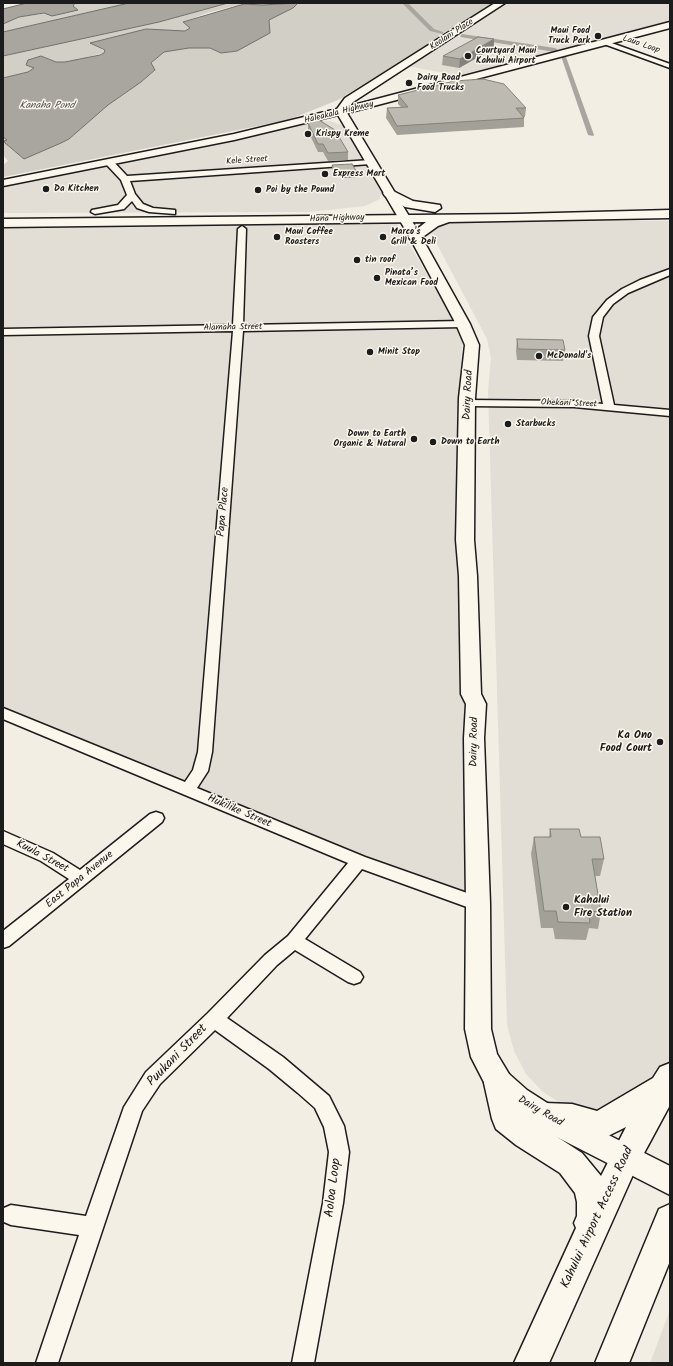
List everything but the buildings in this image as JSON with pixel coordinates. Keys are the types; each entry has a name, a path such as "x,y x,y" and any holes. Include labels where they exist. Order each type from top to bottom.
{"main road":[{"path":"348,211 380,206 390,199 389,193"},
{"path":"389,193 410,204 444,209"},
{"name":"Hana Highway","path":"3,223 266,221 401,214 444,209 555,209 669,212"},
{"name":"Hana Highway","path":"3,213 348,211 466,218 669,212"},
{"path":"414,236 437,222 466,218"},
{"path":"545,1116 572,1118 600,1126 668,1081"},
{"name":"Kahului Airport Access Road","path":"531,1363 580,1253 625,1158 668,1081"},
{"path":"499,1083 507,1119 527,1135 570,1163 589,1186 593,1202 593,1216 580,1253"},
{"path":"612,1363 670,1220"},
{"path":"646,1281 670,1246"}],"street":[{"name":"Keolani Place","path":"354,105 376,86 399,73 403,67 501,3"},
{"name":"Haleakala Highway","path":"3,183 305,121 341,112 354,105 405,96 670,25"},
{"name":"Lauo Loop","path":"606,43 670,66"},
{"path":"376,86 378,93 383,95 405,96"},
{"path":"305,121 328,112 354,105"},
{"path":"305,121 328,121 351,129 352,123 350,116 354,105"},
{"name":"Dairy Road","path":"341,112 340,117 343,124 351,129 371,162 464,324 470,336 473,351 467,398 465,540 468,583 471,694 476,704 474,738 478,904 478,1029 484,1057 499,1083 516,1099 545,1116 670,1181"},
{"path":"122,176 122,165 139,156"},
{"path":"109,162 122,176 131,195 144,208 172,212"},
{"name":"Kele Street","path":"122,176 371,162"},
{"path":"74,169 102,169 122,176"},
{"path":"95,212 121,207 127,202 131,195"},
{"path":"217,221 233,223 242,229 250,224 266,221"},
{"name":"Papa Place","path":"188,790 200,771 205,752 238,328 242,229"},
{"path":"609,406 594,336 594,328 598,317 610,302 625,291 643,282 670,272"},
{"name":"Alamaha Street","path":"3,332 464,324"},
{"name":"Ohekani Street","path":"468,403 609,406 670,413"},
{"name":"Hukilike Street","path":"3,713 359,862 478,904"},
{"name":"East Papa Avenue","path":"3,941 156,818"},
{"name":"Kuula Street","path":"3,837 47,857 81,878"},
{"name":"Puukani Street","path":"47,1363 134,1107 153,1078 214,1019 271,960 294,941 359,862"},
{"path":"294,941 354,977"},
{"name":"Aoloa Loop","path":"214,1019 276,1063 322,1102 334,1126 339,1152 334,1203 303,1363"},
{"path":"11,1215 92,1227"}],"shaded area":[{"path":"75,3 129,3 3,32 3,24 19,17 77,9 73,6"},
{"path":"228,3 246,3 207,13 183,22 190,28 185,31 146,29 91,43 106,52 78,60 60,63 41,56 30,59 28,60 28,65 34,68 28,72 3,78 3,56 159,22"},
{"path":"246,3 271,3 262,5"},
{"path":"298,3 496,3 338,100 288,120 3,177 3,165 8,161 3,155 3,138 7,140 5,141 10,148 24,159 69,139 108,105 155,71 151,64 164,52 189,48 210,48 221,53 237,51 270,33 269,20 293,8"},
{"path":"500,3 670,3 670,21 561,51 453,35"},
{"path":"453,36 548,49 556,52 464,77 408,66"},
{"path":"305,121 331,121 351,129 377,172 381,192 380,199 365,206 310,212 3,213 3,183"},
{"path":"455,219 670,221 670,1102 649,1148 567,1108 542,1091 526,1074 514,1051 507,1025 488,390 491,358 487,339 430,231 436,225"},
{"path":"396,222 458,326 462,341 460,405 478,904 3,713 3,223"},
{"path":"670,1310 670,1363 650,1363"}],"water":[{"path":"27,3 75,3 73,6 78,10 52,16 44,13 19,17 3,24 3,9"},
{"path":"129,3 228,3 159,22 3,56 3,32"},
{"name":"Kanaha Pond","path":"298,3 293,8 269,20 270,33 237,51 221,53 210,48 189,48 164,52 151,63 155,70 141,82 108,105 69,139 61,143 24,159 5,143 4,141 7,140 3,137 3,78 28,72 34,68 26,65 28,60 41,56 56,62 65,62 100,55 104,53 105,50 90,43 146,29 185,31 190,28 183,22 244,4 262,5"}],"waterway":[{"path":"405,3 432,30 441,33"},
{"path":"462,36 555,50"},
{"path":"563,57 591,135"}],"place":[{"name":"Maui Food Truck Park","path":"598,36"},
{"name":"Courtyard Maui Kahului Airport","path":"468,56"},
{"name":"Dairy Road Food Trucks","path":"409,83"},
{"name":"Krispy Kreme","path":"308,134"},
{"name":"Express Mart","path":"325,174"},
{"name":"Da Kitchen","path":"46,189"},
{"name":"Poi by the Pound","path":"258,190"},
{"name":"Maui Coffee Roasters","path":"277,237"},
{"name":"Marco's Grill & Deli","path":"383,237"},
{"name":"tin roof","path":"357,260"},
{"name":"Pinata’s Mexican Food","path":"377,278"},
{"name":"Minit Stop","path":"370,352"},
{"name":"McDonald's","path":"539,356"},
{"name":"Starbucks","path":"508,424"},
{"name":"Down to Earth Organic & Natural","path":"414,439"},
{"name":"Down to Earth","path":"433,442"},
{"name":"Ka Ono Food Court","path":"660,742"},
{"name":"Kahalui Fire Station","path":"566,907"}]}
